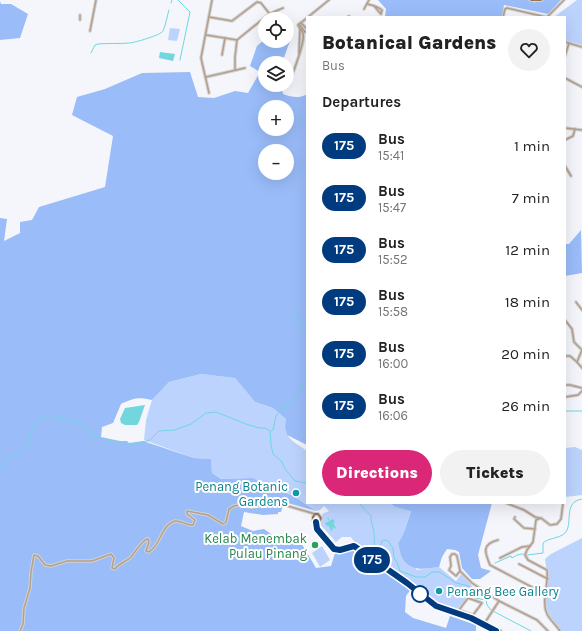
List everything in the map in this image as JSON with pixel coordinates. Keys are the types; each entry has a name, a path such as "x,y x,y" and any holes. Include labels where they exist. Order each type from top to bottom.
{"street":[{"path":"90,30 96,0"},
{"path":"209,93 202,58 212,0"},
{"path":"310,16 329,0"},
{"path":"364,8 369,0"},
{"path":"531,0 541,0"},
{"path":"547,16 564,0"},
{"path":"209,17 232,20 256,2 261,3 268,12"},
{"path":"367,4 382,10 381,16"},
{"path":"274,12 283,8"},
{"path":"503,16 505,9 507,8 542,16"},
{"path":"80,15 80,20"},
{"path":"300,24 306,20"},
{"path":"235,70 237,40 258,23"},
{"path":"300,24 306,27"},
{"path":"294,70 299,55 300,29 298,26 300,24"},
{"path":"300,24 306,32"},
{"path":"206,35 237,40"},
{"path":"222,55 225,38"},
{"path":"566,42 582,46"},
{"path":"566,53 569,43"},
{"path":"206,77 245,68"},
{"path":"566,79 582,87"},
{"path":"566,128 582,130"},
{"path":"566,139 572,136 575,130"},
{"path":"566,168 571,176"},
{"path":"576,302 582,310"},
{"path":"566,322 572,329 573,340 582,350 577,362"},
{"path":"566,356 570,356 582,368"},
{"path":"566,385 582,388"},
{"path":"566,398 578,395 582,391"},
{"path":"20,631 23,624 24,608 30,588 34,555 38,556 45,565 51,566 67,561 92,561 107,554 111,554 114,558 112,568 115,569 121,563 129,559 135,550 145,540 148,540 149,542 146,551 149,552 152,550 168,525 174,522 180,522 193,525 195,520 186,514 188,511 208,515 223,524 226,522 229,509 239,505 251,506 281,504 319,515 321,518 319,522 316,522"},
{"path":"509,504 524,510 535,517 544,519 550,524 557,524 561,519 563,504"},
{"path":"315,514 313,519 316,522 317,529 332,547 337,550 354,546 407,583 436,606 485,623 501,631"},
{"path":"515,517 514,519 524,528 535,529"},
{"path":"535,517 536,520 533,542 526,554 528,560 547,570 548,579 545,594 545,607 547,614 560,631"},
{"path":"498,540 491,542 485,552 490,565 545,594"},
{"path":"500,558 522,547 530,546"},
{"path":"460,571 456,576 449,571 451,566 450,557 452,554 457,556 460,571 463,572 472,582 499,601 537,620 548,631"},
{"path":"519,564 548,579"},
{"path":"457,614 459,610 468,598 482,603 473,615 459,610"},
{"path":"485,623 499,601"},
{"path":"485,623 496,631"}],"shaded area":[{"path":"378,0 528,0 538,2 544,0 561,0 548,14 504,5 502,16 385,16 386,9"},
{"path":"577,0 582,0 582,45 567,41 566,44 566,16 555,16"},
{"path":"0,1 1,4 11,4 28,14 20,38 0,40"},
{"path":"170,28 180,29 177,41 168,40"},
{"path":"258,45 258,48 287,48 285,56 258,56 258,71 250,66"},
{"path":"160,52 175,54 173,61 159,58"},
{"path":"190,72 198,97 214,98 235,91 248,93 258,76 258,92 283,92 283,94 292,97 301,97 306,94 306,444 287,435 285,427 286,419 273,408 255,402 235,378 201,374 169,382 152,400 136,399 129,400 121,404 113,423 102,427 101,437 127,441 129,443 143,441 194,458 211,459 212,473 222,479 253,478 295,497 316,511 284,502 281,512 278,512 278,514 263,515 244,512 241,526 253,531 264,529 285,544 300,541 316,568 331,566 335,553 357,551 411,589 406,596 405,612 413,618 446,628 450,616 476,625 476,631 0,631 0,218 7,219 4,241 20,233 20,222 32,220 39,207 105,187 113,136 72,115 77,97 105,89 142,73"},
{"path":"581,230 582,273 566,276 566,244 569,244"},
{"name":"Penang Botanic Gardens","path":"201,374 235,378 255,402 273,408 286,419 285,426 288,435 293,441 306,450 306,504 391,504 395,507 411,510 404,532 398,543 417,570 439,567 456,581 462,573 475,591 472,592 456,611 435,604 428,597 357,546 351,537 342,537 336,542 319,523 322,520 322,514 329,511 324,506 320,510 316,511 295,497 253,478 223,479 212,473 211,459 194,458 144,440 146,420 152,400 169,382"},
{"path":"145,405 137,425 125,425 121,423 120,419 125,408"},
{"path":"575,447 582,450 582,495 566,497 566,448"},
{"path":"391,504 492,504 478,555 481,568 491,571 480,579 472,579 462,568 459,552 447,549 442,557 439,567 419,569 410,566 402,557 398,543 404,532 411,511 395,507"},
{"path":"333,519 335,522 333,523 336,528 332,528 333,530 331,531 329,526 325,523"},
{"path":"582,538 582,631 561,631 544,608 544,595 548,580 545,559 551,554"},
{"path":"322,546 330,560 320,567 312,553"}],"waterway":[{"path":"178,0 190,12 180,60"},
{"path":"91,53 95,45 98,44 132,43 158,35 164,29 169,10"},
{"path":"296,312 300,324 306,334"},
{"path":"300,386 306,378"},
{"path":"271,431 273,430 276,416 302,390 306,379"},
{"path":"566,411 582,411"},
{"path":"0,465 2,466 5,464 6,459 14,456 24,448 36,420 50,417 70,420 87,428 92,436 120,443 136,444 150,440 159,431 175,430 191,424 206,413 216,412 246,424 259,428 265,428 270,431 273,454 282,462 285,469 295,481 306,483"},
{"path":"495,563 511,556 512,558 522,554 527,555 543,553 543,543 565,533 568,526 571,507 576,501 582,499"},
{"path":"360,504 371,516 374,542 377,549 383,551 384,549 380,547 382,541 388,541 393,548 394,558 400,571 416,577 425,577 432,572 440,572 456,583 469,586 475,598 486,600 487,605 491,610 531,631"}],"bus line":[{"name":"175","path":"316,522 317,529 334,549 340,550 352,546 358,548 392,574 407,583 430,603 444,610 471,618 496,631"}],"place":[{"name":"Penang Botanic Gardens","path":"296,493"},
{"name":"Kelab Menembak Pulau Pinang","path":"315,545"},
{"name":"Penang Bee Gallery","path":"439,591"}]}
